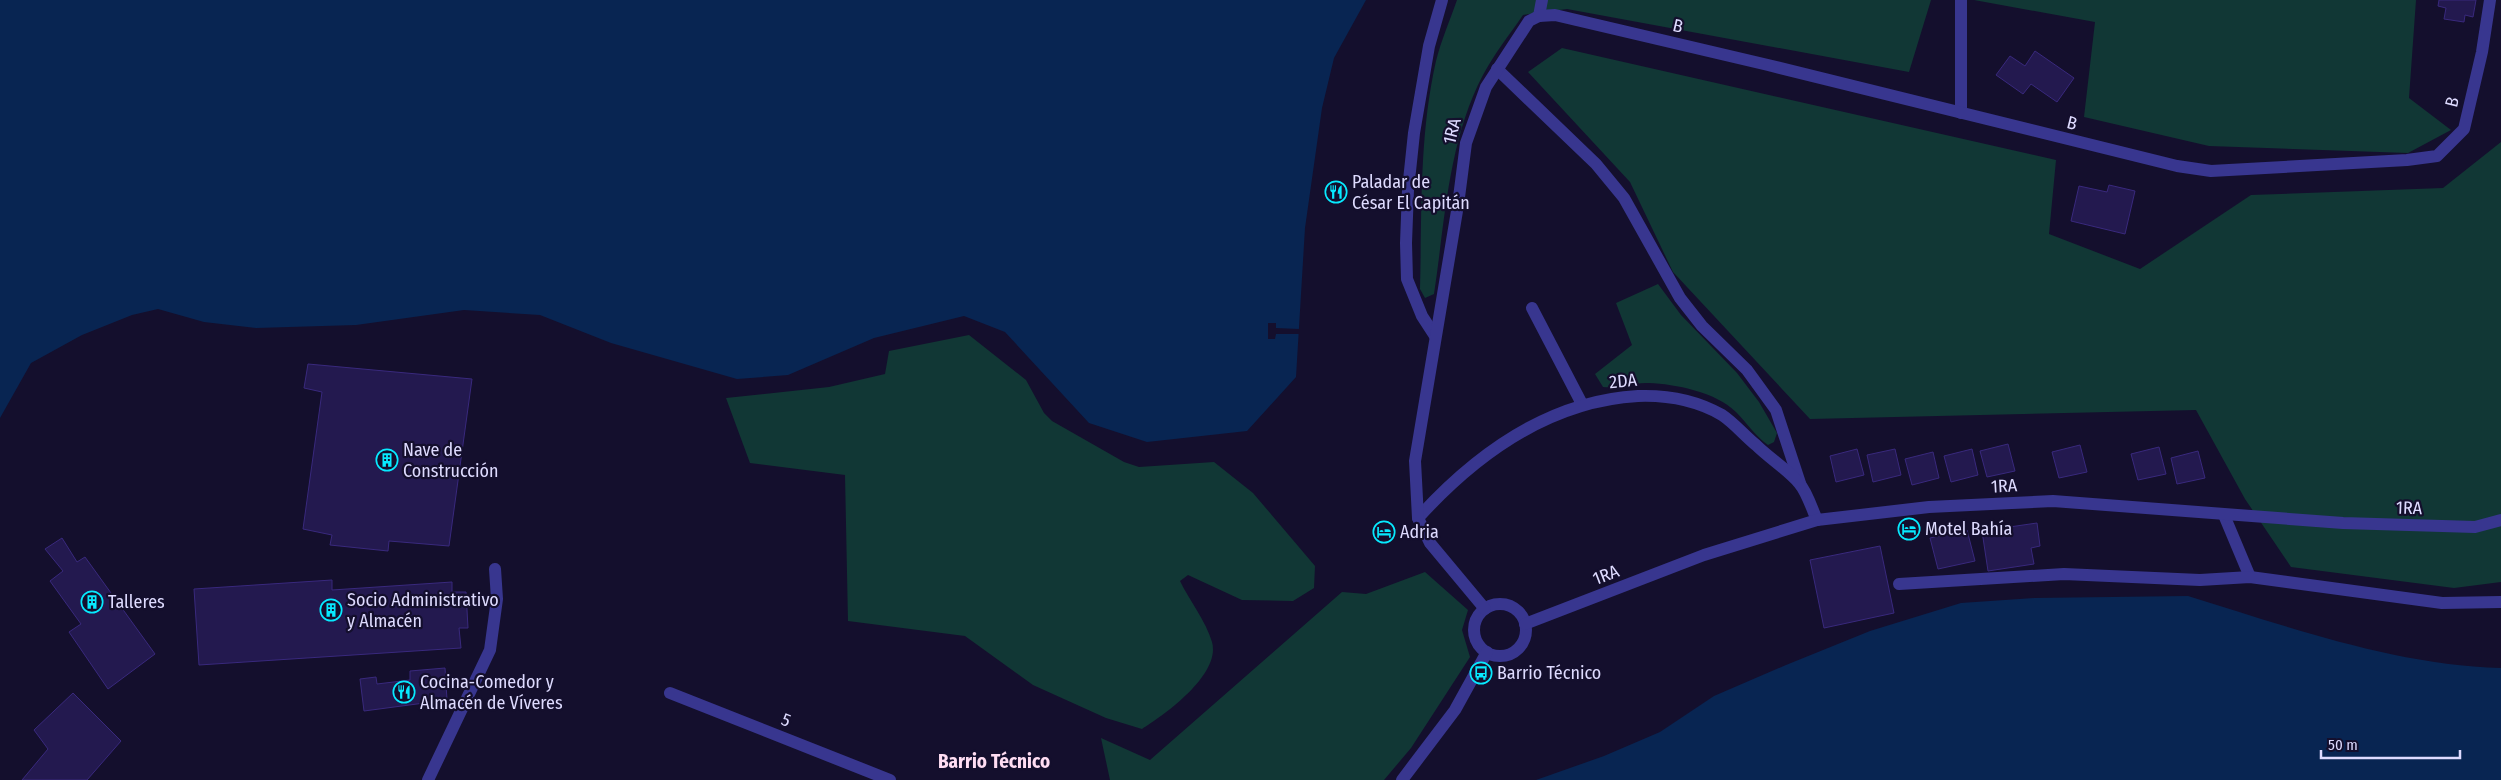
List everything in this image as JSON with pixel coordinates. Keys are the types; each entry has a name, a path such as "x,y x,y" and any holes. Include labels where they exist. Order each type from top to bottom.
{"street":[{"path":"1435,336 1422,316 1407,279 1406,243 1408,190 1414,133 1429,46 1442,0"},
{"path":"1539,16 1542,0"},
{"path":"1961,113 1962,0"},
{"name":"B","path":"1539,16 1554,15 2158,162 2211,171 2407,160 2437,156 2464,129 2482,52 2490,0"},
{"name":"1RA","path":"1485,609 1430,543 1418,518 1415,461 1458,205 1466,143 1486,86 1521,30 1529,21 1539,16"},
{"path":"1497,69 1596,164 1624,198 1680,298 1702,326 1747,370 1776,410 1800,483"},
{"path":"1532,308 1582,404"},
{"name":"2DA","path":"1418,518 1441,492 1491,450 1536,424 1582,404 1615,398 1657,395 1687,400 1722,415 1800,483 1817,520"},
{"name":"1RA","path":"1525,624 1704,555 1817,520 1929,507 2053,501 2343,523 2475,527 2501,520"},
{"path":"2224,514 2250,577"},
{"path":"428,780 490,650 497,600 495,568"},
{"path":"1899,584 2064,574 2200,580 2250,577 2442,603 2501,602"},
{"path":"1494,605 1508,606 1521,615 1525,624 1524,638 1516,651 1507,655 1497,656 1487,652 1480,646 1475,636 1474,626 1478,617 1485,609 1494,605"},
{"path":"1402,780 1455,710 1487,652"},
{"name":"5","path":"670,693 890,780"}],"green space":[{"path":"1457,0 1931,0 1909,72 1567,9 1523,15 1487,67 1471,100 1455,154 1445,210 1434,294 1425,298 1420,289 1422,174 1427,117 1436,61"},
{"path":"1974,0 2416,0 2409,98 2451,130 2408,153 2209,146 2084,117 2095,22"},
{"path":"1562,48 2056,160 2049,234 2140,269 2251,195 2443,188 2501,142 2501,582 2454,588 2291,567 2245,499 2196,410 1810,419 1673,272 1630,182 1528,72"},
{"path":"1658,284 1681,315 1737,373 1759,402 1777,433 1774,442 1768,445 1728,405 1695,390 1649,383 1603,387 1595,374 1632,345 1616,303"},
{"path":"969,335 1026,380 1044,413 1052,421 1124,462 1139,467 1214,462 1253,493 1315,566 1314,588 1293,601 1242,600 1188,575 1180,581 1202,618 1212,642 1213,654 1200,680 1189,692 1164,714 1142,729 1106,718 1033,685 965,636 848,621 845,475 750,463 726,398 829,387 885,374 889,351"},
{"path":"1425,572 1468,610 1462,630 1470,657 1411,748 1384,780 1110,780 1101,738 1150,760 1342,592 1366,594"}],"water":[{"path":"0,0 1366,0 1334,58 1322,108 1305,228 1296,377 1247,431 1147,442 1089,423 1005,332 964,316 874,338 788,375 737,379 611,343 540,315 464,310 356,325 256,328 204,322 158,309 132,315 82,335 31,363 0,418"},
{"path":"2188,596 2303,632 2382,652 2421,660 2501,668 2501,780 1536,780 1604,756 1660,732 1714,696 1786,665 1870,631 1961,603 2034,598"}],"pier":[{"path":"1268,323 1276,323 1276,328 1299,329 1299,334 1276,334 1275,339 1268,339"}],"building":[{"path":"2439,0 2476,0 2473,17 2465,15 2464,22 2444,19 2446,8 2438,6"},
{"path":"2035,51 2074,78 2057,102 2031,84 2023,94 1996,75 2010,56 2025,66"},
{"path":"2109,185 2135,191 2125,234 2071,221 2079,186 2107,192"},
{"name":"Nave de Construcción","path":"308,364 472,379 449,546 389,541 388,551 330,545 332,535 303,529 322,392 304,388"},
{"path":"2008,444 2015,471 1987,477 1980,451"},
{"path":"2080,445 2087,472 2059,478 2052,452"},
{"path":"2159,447 2166,474 2138,480 2131,454"},
{"path":"1857,449 1864,475 1836,482 1830,456"},
{"path":"1895,449 1901,475 1873,482 1867,455"},
{"path":"1972,449 1978,475 1951,482 1944,456"},
{"path":"2198,451 2205,478 2177,484 2171,458"},
{"path":"1933,452 1939,478 1912,485 1905,459"},
{"path":"2037,523 2040,546 2031,548 2034,564 1988,571 1982,531"},
{"path":"1967,530 1975,561 1938,569 1930,538"},
{"name":"Talleres","path":"62,538 77,562 85,557 155,654 108,689 69,632 81,624 50,581 63,571 45,549"},
{"path":"1880,546 1894,613 1824,628 1810,560"},
{"name":"Socio Administrativo y Almacén","path":"332,580 332,590 452,582 452,592 466,592 468,628 459,628 461,648 199,665 194,589"},
{"name":"Cocina-Comedor y Almacén de Víveres","path":"445,668 447,700 364,711 360,679 376,677 377,684 410,680 410,671"},
{"path":"73,693 121,741 87,780 22,780 48,749 34,730"}],"place":[{"name":"Paladar de César El Capitán","path":"1336,192"},
{"name":"Nave de Construcción","path":"387,460"},
{"name":"Motel Bahía","path":"1909,529"},
{"name":"Adria","path":"1384,532"},
{"name":"Talleres","path":"92,602"},
{"name":"Socio Administrativo y Almacén","path":"331,610"},
{"name":"Barrio Técnico","path":"1481,673"},
{"name":"Cocina-Comedor y Almacén de Víveres","path":"404,692"}],"district":[{"name":"Barrio Técnico","path":"994,761"}]}
